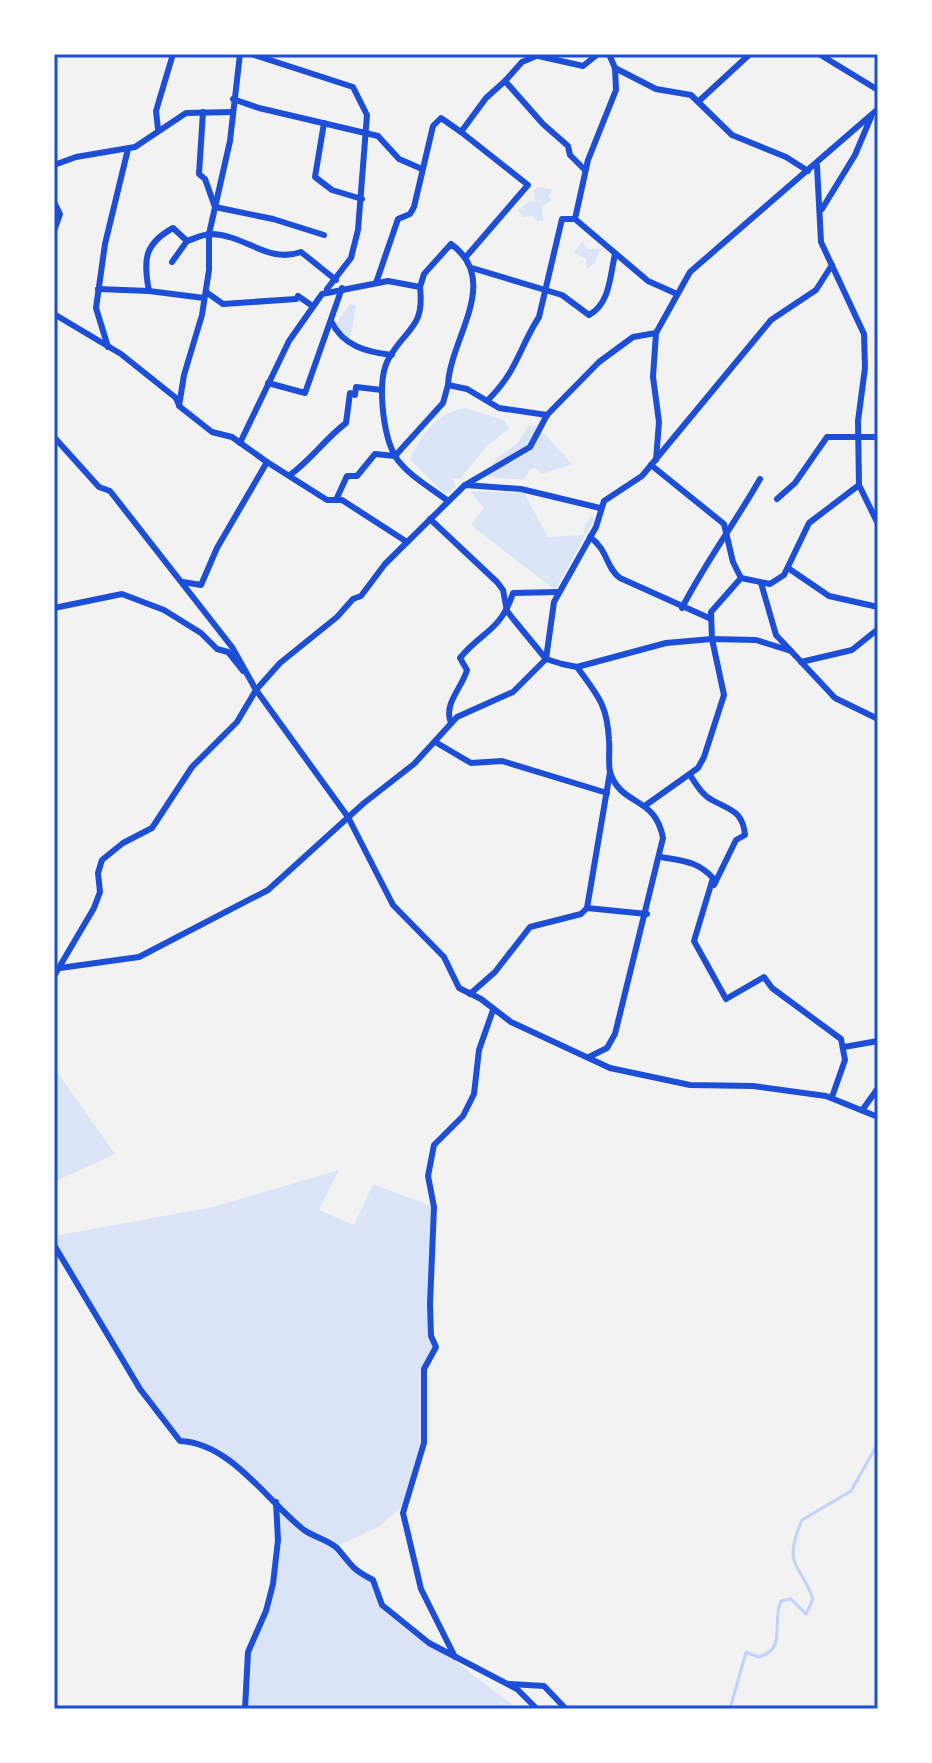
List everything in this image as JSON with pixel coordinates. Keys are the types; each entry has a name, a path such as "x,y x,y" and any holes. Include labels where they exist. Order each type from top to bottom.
{"street":[{"path":"158,129 156,111 173,54"},
{"path":"179,406 205,295 209,234 225,171 240,54"},
{"path":"240,443 268,383 311,305 336,280 351,258 362,199 366,133 366,108 353,87 251,54"},
{"path":"461,132 486,98 532,56 583,66 598,54"},
{"path":"575,219 585,170 615,93 615,68 609,54"},
{"path":"699,101 750,54"},
{"path":"819,54 878,90"},
{"path":"615,68 647,85 681,90 699,101 732,135 786,157 808,171"},
{"path":"505,81 543,124 568,146 570,155 585,170"},
{"path":"233,99 382,138 402,162 422,169"},
{"path":"653,463 659,422 653,377 656,333 690,272 817,166 878,109"},
{"path":"203,112 199,174 205,179 215,207"},
{"path":"54,165 110,149 128,149 186,113 233,112"},
{"path":"820,212 855,155 871,116"},
{"path":"376,283 398,218 410,214 414,207 430,131 442,118 528,184 465,258"},
{"path":"324,123 315,177 332,190 362,199"},
{"path":"108,347 96,309 98,289 105,244 128,149"},
{"path":"817,166 821,242 864,334 865,368 858,437 859,485 878,522"},
{"path":"54,202 60,214 54,231"},
{"path":"215,207 273,219 324,235"},
{"path":"488,400 522,355 528,332 538,319 562,219 575,219 648,281 677,294"},
{"path":"149,291 144,264 156,238 173,228 187,241"},
{"path":"172,262 187,241 209,234 246,242 278,258 301,252 336,280"},
{"path":"448,245 453,246 472,268 472,299 443,403 395,456 383,410 382,390 392,355 411,334 419,318 423,302 420,287 424,274 448,245"},
{"path":"472,268 547,290 565,297 584,314 593,314 605,298 615,254"},
{"path":"60,968 139,957 277,883 348,817 437,743 457,717 513,692 546,659 552,608 590,537 600,508 653,463 703,397 771,320 816,290 832,265"},
{"path":"325,292 376,283 420,287"},
{"path":"268,383 305,393 342,288"},
{"path":"98,289 205,295 223,304 296,299 298,296 311,305"},
{"path":"54,314 108,347 176,398 179,406 212,432 240,443 327,500 336,500 385,525 407,542"},
{"path":"331,321 339,336 361,350 392,355"},
{"path":"54,976 94,908 100,892 98,873 102,860 123,843 152,828 192,767 237,722 256,688 287,657 337,617 353,599 361,596 407,542 465,485 530,447 547,415 610,353 633,337 656,333"},
{"path":"448,385 488,400 499,408 547,415"},
{"path":"290,475 315,456 331,435 346,423 350,393 355,395 356,387 382,390"},
{"path":"54,437 99,487 110,491 183,582 348,817 393,905 444,957 459,988 529,1031 622,1071 690,1085 753,1086 832,1097 878,1117"},
{"path":"777,499 795,483 827,437 878,437"},
{"path":"336,500 347,476 357,476 375,454 395,456 448,501"},
{"path":"183,582 201,585 217,548 267,462"},
{"path":"653,463 722,522 728,534 733,562 741,578 770,584 781,578 788,568 809,523 859,485"},
{"path":"682,608 702,568 728,534 760,479"},
{"path":"465,485 521,489 600,508"},
{"path":"430,519 497,582 503,590 507,611 546,659 577,667 666,643 712,639 756,640 791,651"},
{"path":"590,537 610,558 611,570 617,576 709,618"},
{"path":"788,568 829,596 878,607"},
{"path":"646,805 690,775 704,757 724,695 709,618 741,578"},
{"path":"761,583 770,625 791,651 835,698 878,719"},
{"path":"451,723 448,717 453,697 467,670 460,658 485,639 507,611 513,593 558,592"},
{"path":"54,608 122,594 164,610 201,633 217,649 228,652 256,688"},
{"path":"801,662 852,650 878,629"},
{"path":"470,994 495,972 530,927 581,914 587,908 610,772 608,721 603,700 577,667"},
{"path":"437,743 471,763 502,761 607,793"},
{"path":"589,1057 607,1048 615,1034 661,857 663,838 660,823 646,805 624,794 610,772"},
{"path":"690,775 710,800 732,808 740,816 745,835 736,840 733,852 701,909"},
{"path":"661,857 690,861 702,866 713,878 701,909 694,941 726,999 764,977 803,1012 831,1029 844,1047 845,1060 832,1097"},
{"path":"587,908 647,914"},
{"path":"455,1657 421,1589 403,1513 424,1443 424,1369 436,1347 431,1336 430,1304 434,1207 428,1176 434,1145 463,1116 474,1094 479,1050 493,1010"},
{"path":"844,1047 878,1041"},
{"path":"863,1109 878,1088"},
{"path":"54,1245 140,1389 180,1441 197,1441 254,1479 304,1530 336,1547 349,1567 373,1580 382,1605 429,1643 506,1684 537,1709"},
{"path":"245,1709 248,1652 266,1611 273,1584 278,1540 276,1502"},
{"path":"506,1684 544,1686 566,1709"}],"shaded area":[{"path":"537,187 552,189 548,196 552,200 542,206 543,221 537,221 533,216 523,217 518,210 530,201 536,202 533,191"},
{"path":"582,241 587,249 601,249 594,264 587,269 586,259 574,253"},
{"path":"350,304 356,306 350,339 335,325"},
{"path":"465,408 504,420 509,428 486,447 460,479 452,478 456,487 445,494 410,459 431,426 446,415"},
{"path":"536,425 572,464 542,474 535,468 530,469 524,480 483,476 497,458 518,443 528,426"},
{"path":"470,491 524,493 548,537 585,535 583,527 593,514 593,522 555,590 471,525 484,508"},
{"path":"54,1068 115,1154 54,1182"},
{"path":"339,1170 319,1210 354,1225 373,1184 434,1207 431,1336 436,1347 424,1369 424,1443 404,1505 380,1526 336,1547 349,1567 373,1580 382,1605 518,1709 245,1709 248,1652 269,1600 277,1547 276,1502 245,1472 220,1454 207,1447 180,1441 140,1389 54,1245 54,1236 213,1207"}],"waterway":[{"path":"730,1709 746,1652 758,1657 767,1653 776,1642 781,1601 791,1599 806,1614 813,1599 793,1556 802,1520 851,1491 878,1443"}]}
